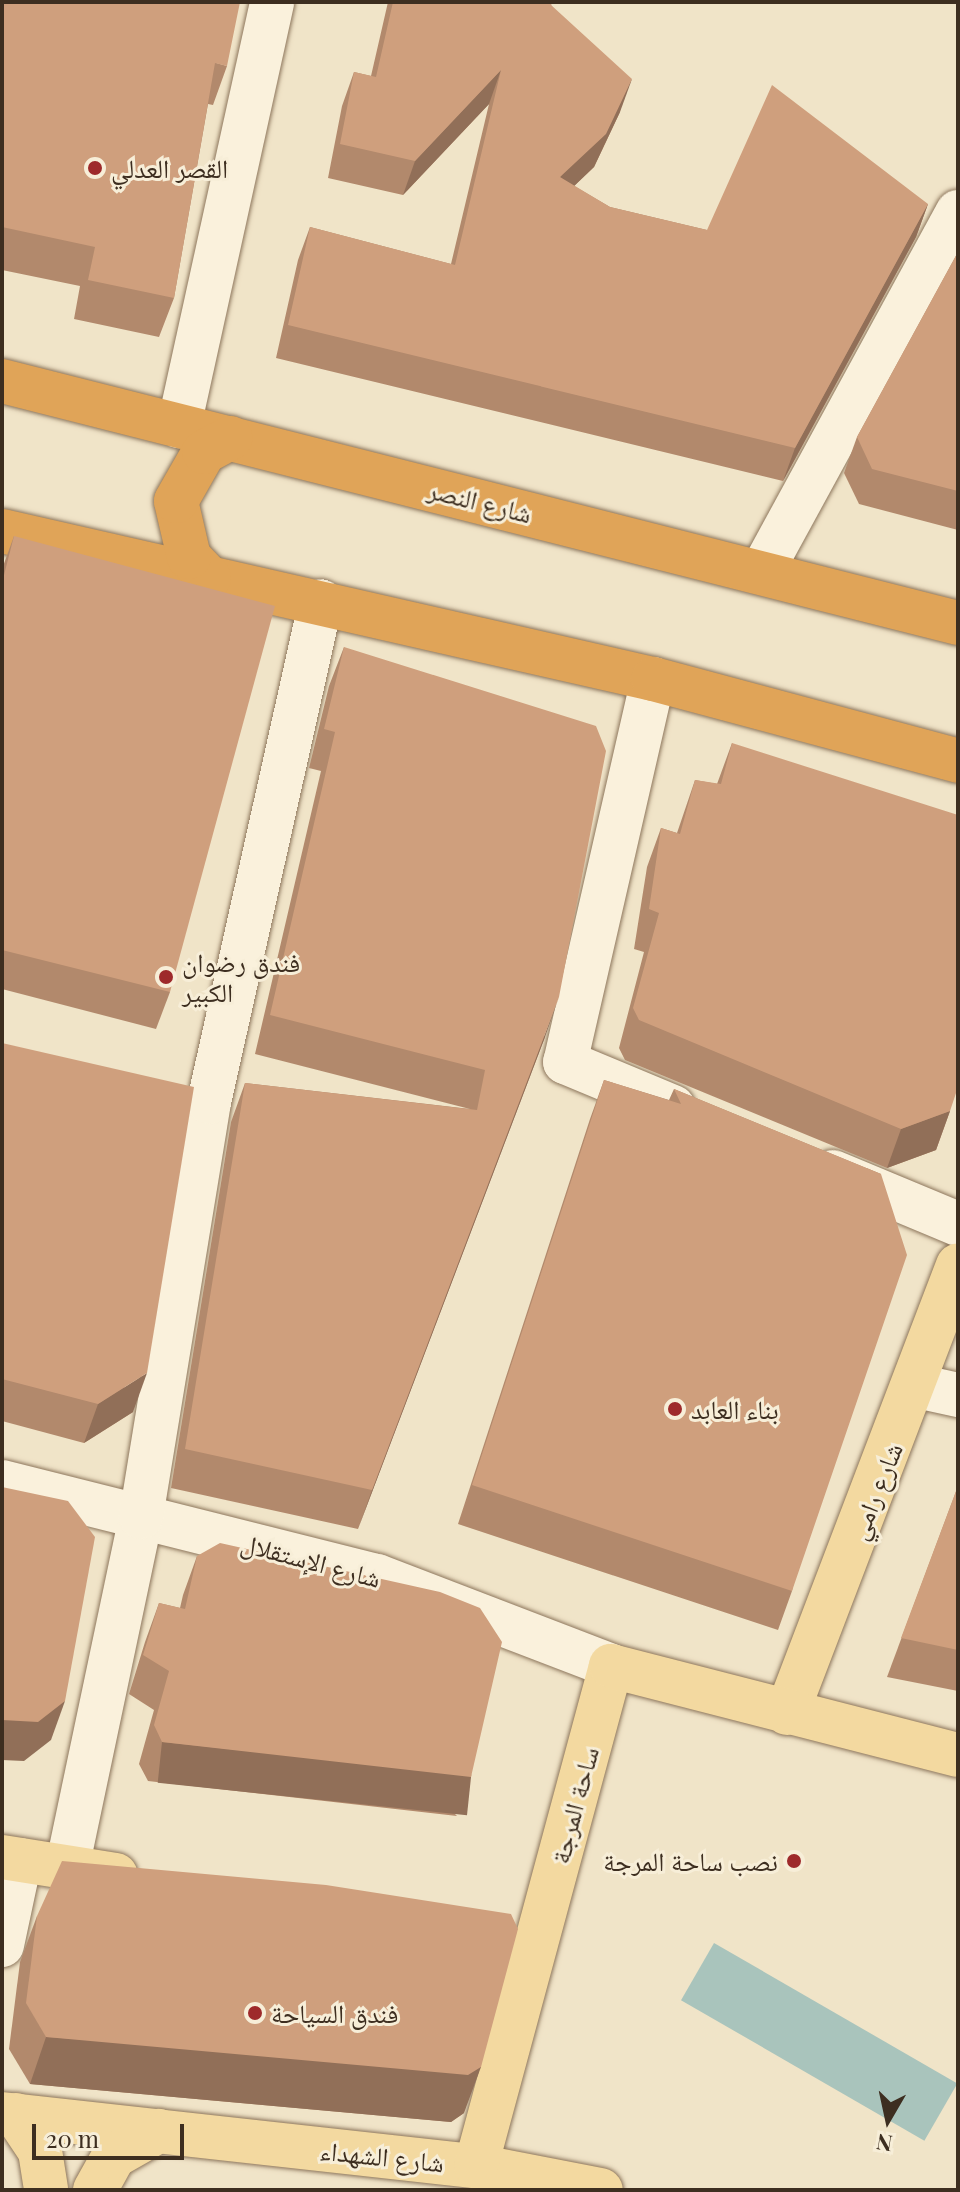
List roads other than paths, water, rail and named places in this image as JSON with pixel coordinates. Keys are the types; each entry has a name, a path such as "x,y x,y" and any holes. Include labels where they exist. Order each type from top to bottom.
{"highway":[{"name":"شارع النصر","path":"2,381 958,623"},
{"path":"209,578 189,557 176,501 195,462 230,438"},
{"path":"2,531 321,601 653,679 958,761"}],"main road":[{"name":"شارع رامي","path":"787,1713 937,1390 958,1266"},
{"path":"611,1666 958,1755"},
{"name":"ساحة المرجة","path":"476,2166 611,1666"},
{"path":"11,1859 161,1882"},
{"path":"491,1935 538,1942"},
{"path":"9,2114 40,2151 46,2190"},
{"name":"شارع الشهداء","path":"9,2114 476,2166"},
{"path":"95,2190 114,2156 158,2131"},
{"path":"476,2166 601,2190"}],"street":[{"path":"179,426 272,2"},
{"path":"762,571 958,212"},
{"path":"67,1868 141,1517 209,1102 321,601"},
{"path":"653,679 565,1062 711,1122"},
{"path":"165,1093 209,1102"},
{"path":"798,1158 958,1224"},
{"name":"شارع الإستقلال","path":"2,1482 377,1576 611,1666"},
{"path":"2,1945 11,1859"}],"water":[{"path":"714,1943 957,2084 924,2141 681,2000"}],"place":[{"name":"القصر العدلي","path":"95,168"},
{"name":"فندق رضوان الكبير","path":"166,977"},
{"name":"بناء العابد","path":"675,1409"},
{"name":"نصب ساحة المرجة","path":"794,1861"},
{"name":"فندق السياحة","path":"255,2013"}]}
